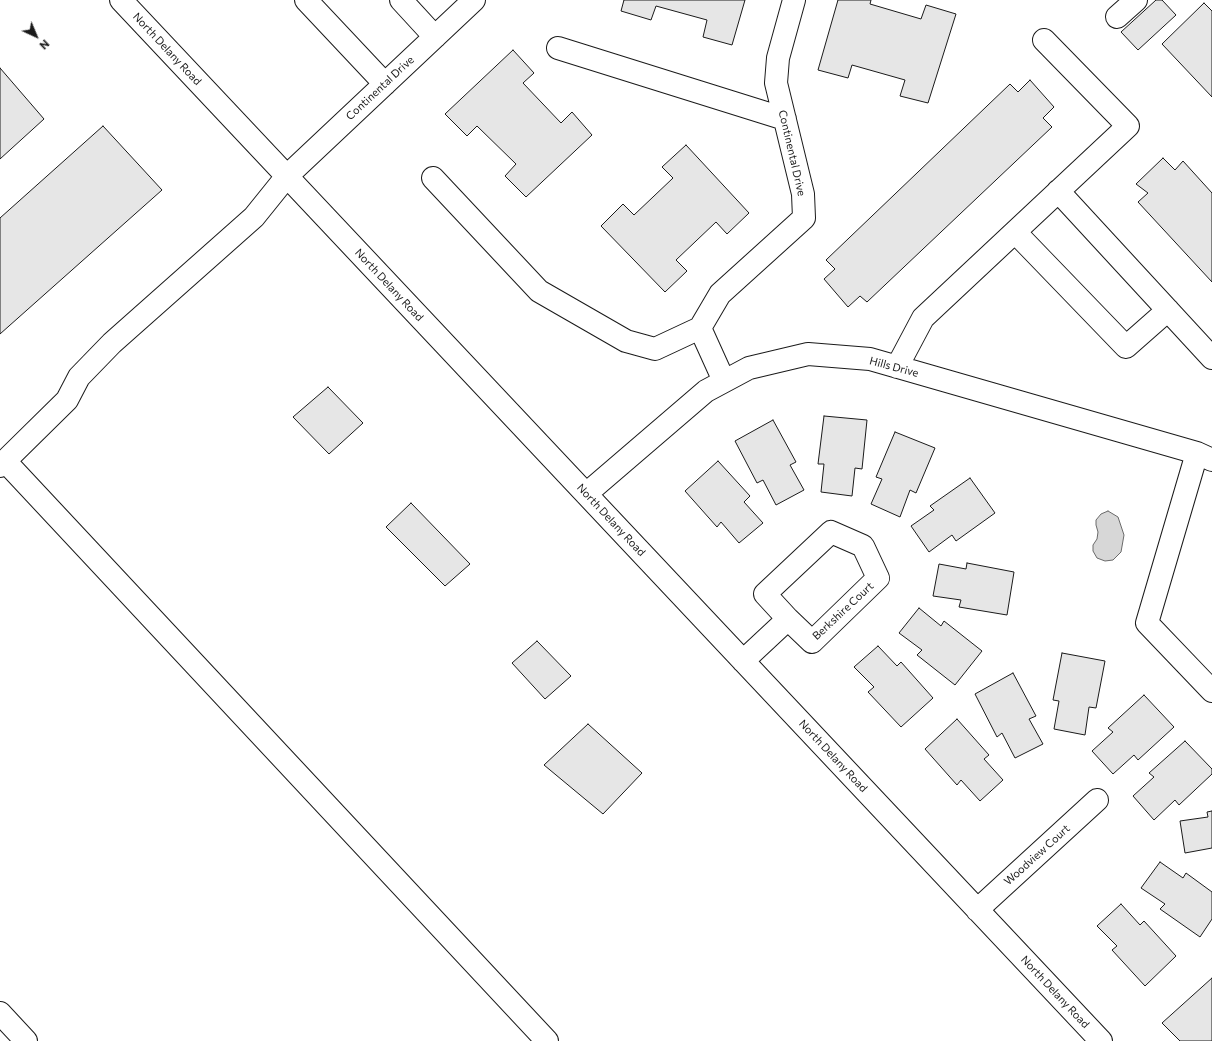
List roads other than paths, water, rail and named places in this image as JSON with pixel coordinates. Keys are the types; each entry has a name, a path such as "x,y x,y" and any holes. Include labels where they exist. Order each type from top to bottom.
{"street":[{"name":"North Delany Road","path":"121,0 1101,1041"},
{"path":"306,0 385,84"},
{"path":"401,0 435,37"},
{"name":"Continental Drive","path":"2,463 67,400 80,377 112,343 254,217 287,176 474,0"},
{"name":"Continental Drive","path":"700,328 720,294 804,218 804,194 776,83 778,58 794,0"},
{"path":"1117,17 1136,0"},
{"path":"897,367 923,318 1128,126 1044,40"},
{"path":"558,48 785,119"},
{"path":"433,178 539,291 626,341 655,349 700,328 724,381"},
{"path":"1058,191 1212,358"},
{"path":"1015,232 1126,347 1168,310"},
{"name":"Hills Drive","path":"586,494 706,391 749,368 808,354 870,359 1204,456"},
{"path":"1204,456 1147,623 1212,691"},
{"path":"2,463 547,1041"},
{"name":"Berkshire Court","path":"832,532 862,546 878,578 812,642 788,619 765,594 832,532"},
{"path":"743,661 788,619"},
{"name":"Woodview Court","path":"977,910 1097,800"},
{"path":"0,1013 26,1041"}]}
